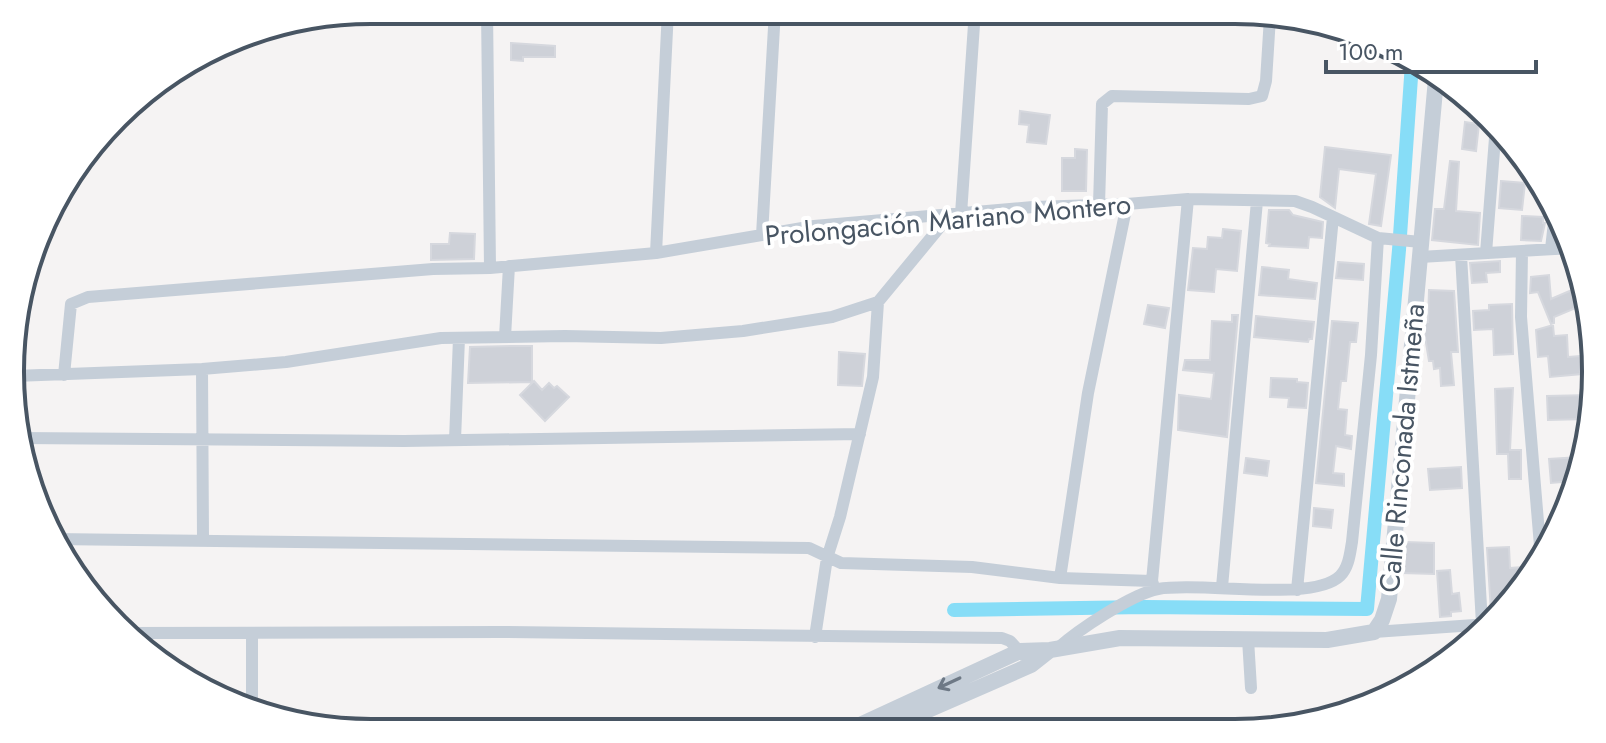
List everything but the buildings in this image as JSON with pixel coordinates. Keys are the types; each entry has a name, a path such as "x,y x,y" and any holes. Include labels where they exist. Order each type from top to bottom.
{"street":[{"path":"487,24 490,268"},
{"path":"656,253 667,24"},
{"path":"762,235 774,24"},
{"path":"24,376 202,369 286,362 394,344 459,338 661,338 743,331 832,317 878,302 955,215 974,24"},
{"path":"1099,205 1102,104 1112,96 1249,99 1262,96 1269,26"},
{"name":"Calle Rinconada Istmeña","path":"1020,651 1053,650 1120,638 1327,640 1374,632 1389,599 1416,247 1435,88"},
{"path":"1486,253 1495,141"},
{"path":"907,719 1031,665 1081,628 1141,596 1153,585 1188,199"},
{"name":"Prolongación Mariano Montero","path":"64,375 71,304 88,297 656,253 814,226 1033,207 1188,199 1295,201 1383,238 1416,247 1461,255 1560,249"},
{"path":"1222,587 1257,201"},
{"path":"1060,578 1088,393 1127,204"},
{"path":"1297,590 1333,217"},
{"path":"1551,249 1553,232"},
{"path":"68,539 203,538 809,548 841,563 972,567 1153,585 1297,590 1326,585 1341,575 1348,562 1383,238"},
{"path":"1522,251 1521,317 1539,537"},
{"path":"1461,255 1485,612"},
{"path":"505,337 509,266"},
{"path":"815,637 827,558 873,377 878,302"},
{"path":"455,440 459,338"},
{"path":"202,369 203,538"},
{"path":"31,438 455,440 860,434"},
{"path":"1374,632 1472,625"},
{"path":"142,633 500,632 1002,638 1010,641 1031,665"},
{"path":"252,633 252,698"},
{"path":"1248,639 1251,688"},
{"path":"873,719 1020,651"}],"waterway":[{"path":"954,610 1145,607 1367,609 1411,73"}]}
